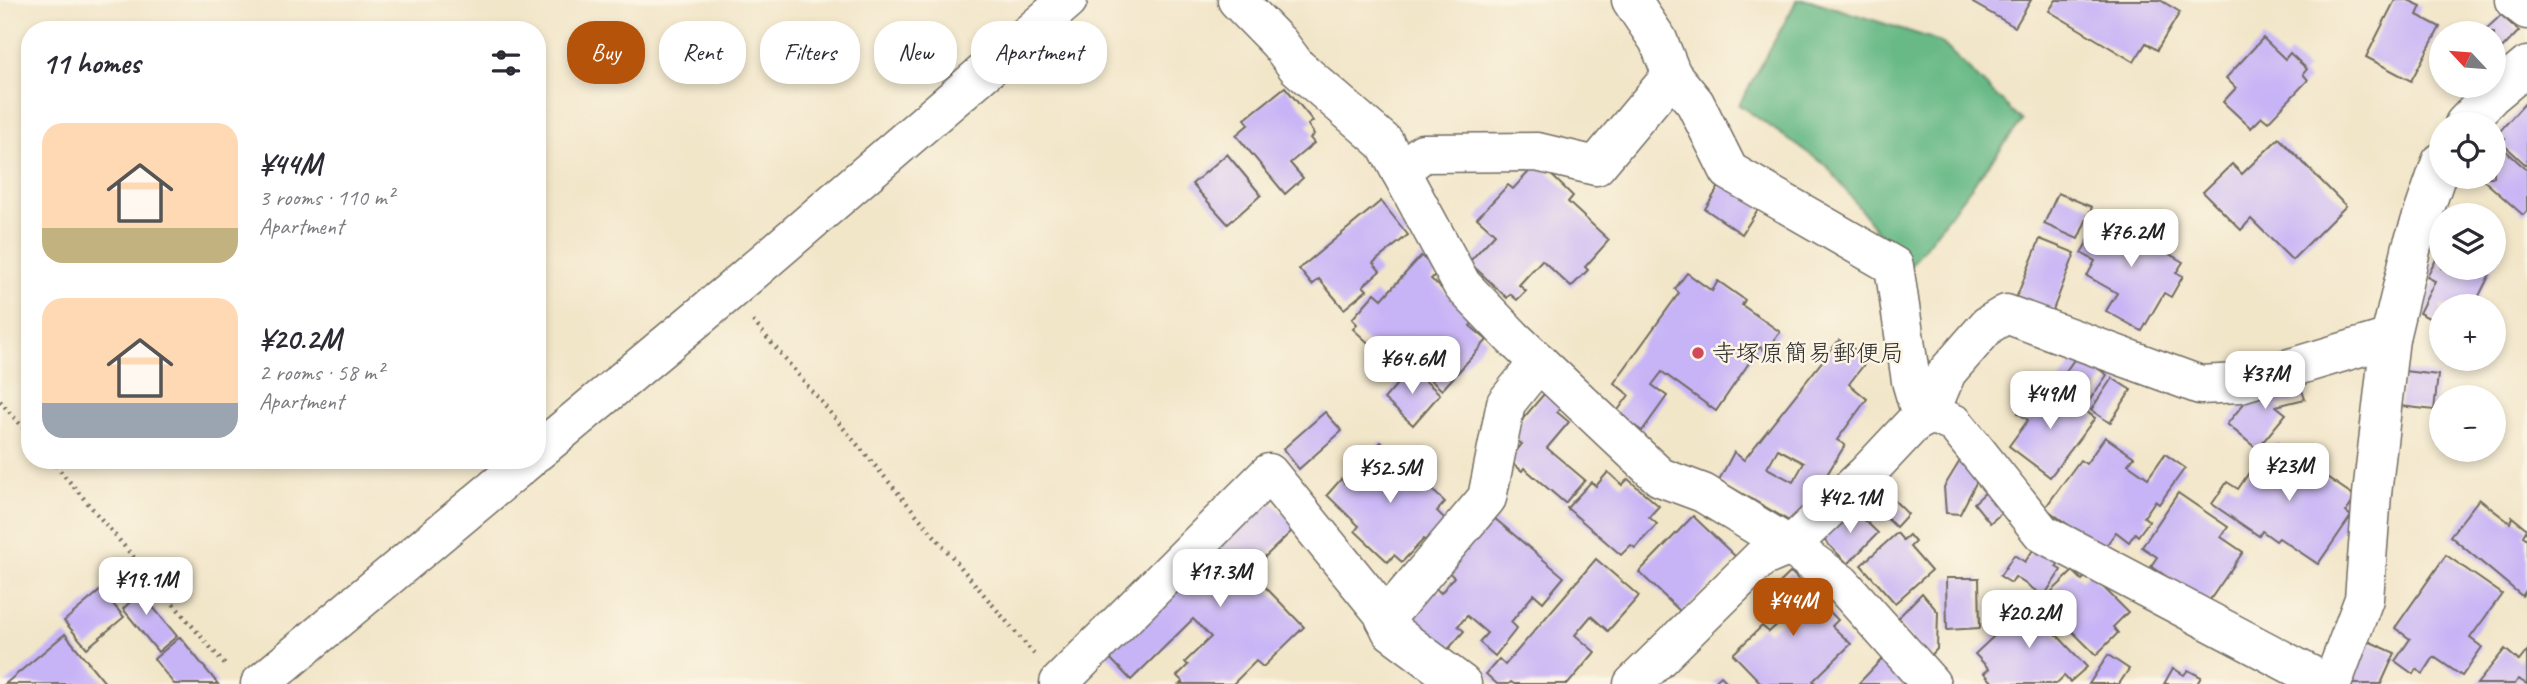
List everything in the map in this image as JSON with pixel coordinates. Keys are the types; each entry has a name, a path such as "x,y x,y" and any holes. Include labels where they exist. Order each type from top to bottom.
{"street":[{"path":"546,444 729,292 1068,0"},
{"path":"1237,0 1279,43 1297,67 1385,143 1462,285 1539,362 1660,477 1703,493 1790,546 1841,583 1931,684"},
{"path":"1631,0 1658,40 1672,75 1695,103 1730,171 1894,266 1911,381 1926,416"},
{"path":"2514,0 2527,10"},
{"path":"2476,112 2527,66"},
{"path":"1400,171 1423,153 1537,152 1596,166 1672,75"},
{"path":"1926,416 1955,424 2042,533 2330,684 2364,599 2372,494 2390,338 2412,246 2432,189"},
{"path":"1633,684 1761,558 1790,546 1867,473 1912,425 1926,416 1947,372 1988,325 2006,314 2200,385 2240,383 2390,338"},
{"path":"1385,619 1487,498 1506,403 1539,362"},
{"path":"246,679 516,469"},
{"path":"1059,683 1269,473 1385,619 1391,631 1462,684"}],"path":[{"path":"729,292 1059,683"},
{"path":"0,401 21,426"},
{"path":"59,469 246,679"}],"green space":[{"path":"1797,0 1810,0 1943,44 2022,121 1907,270 1827,166 1739,105"}],"building":[{"path":"1974,0 2031,0 2015,27 1973,3"},
{"path":"2056,0 2160,0 2180,12 2157,50 2146,43 2134,62 2049,11"},
{"path":"2395,0 2408,0 2421,6 2417,15 2429,21 2429,47 2411,81 2366,57"},
{"path":"2501,15 2519,31 2506,45 2506,21 2495,21"},
{"path":"2263,38 2285,59 2290,53 2307,69 2303,74 2308,80 2268,122 2262,117 2251,128 2223,102 2236,88 2226,78"},
{"path":"1285,87 1313,121 1308,125 1314,134 1310,138 1314,143 1290,163 1303,178 1285,194 1236,135 1249,124 1245,119"},
{"path":"2527,101 2527,166 2506,147 2506,124"},
{"path":"2279,138 2346,206 2292,260 2251,219 2241,230 2203,192 2232,164 2242,174"},
{"path":"2506,151 2527,170 2527,211 2523,215 2494,189 2506,189"},
{"path":"1227,154 1261,195 1228,224 1192,184"},
{"path":"1538,162 1573,196 1568,202 1609,240 1585,267 1588,270 1571,287 1542,260 1519,285 1526,291 1517,300 1510,294 1507,298 1469,262 1495,234 1477,218 1508,185 1513,189"},
{"path":"1724,179 1762,203 1742,234 1705,209"},
{"path":"2058,193 2092,207 2078,239 2044,224"},
{"path":"1381,201 1408,235 1373,263 1380,271 1363,286 1367,290 1344,309 1319,279 1312,285 1299,269"},
{"path":"2105,211 2160,241 2157,247 2183,262 2176,273 2183,276 2171,297 2164,293 2142,331 2106,311 2117,293 2087,276 2095,261 2081,253"},
{"path":"2040,239 2075,253 2051,315 2015,301"},
{"path":"1421,256 1439,271 1431,279 1476,319 1470,326 1487,340 1442,390 1409,361 1419,351 1405,338 1387,360 1353,329 1357,324 1352,319 1375,293 1382,299"},
{"path":"1687,273 1712,291 1718,281 1745,300 1742,305 1780,332 1766,352 1760,347 1716,411 1662,372 1652,385 1667,396 1642,431 1616,413 1629,395 1614,383 1679,293 1675,289"},
{"path":"2433,280 2487,280 2480,294 2429,294 2429,318 2419,313 2435,281"},
{"path":"1839,340 1869,358 1849,384 1867,399 1837,440 1845,445 1820,486 1830,492 1791,522 1719,480 1734,452 1744,460","holes":["1778,449 1804,463 1793,482 1767,468"]},
{"path":"2078,354 2107,375 2086,405 2057,384"},
{"path":"1411,368 1440,394 1413,425 1384,399"},
{"path":"2404,371 2438,375 2437,385 2429,385 2429,409 2400,406"},
{"path":"2112,378 2131,390 2110,423 2091,410"},
{"path":"2298,379 2305,399 2276,406 2286,414 2257,449 2227,424 2254,391"},
{"path":"2053,387 2095,418 2050,477 2009,446 2028,420 2018,413 2029,398 2040,405"},
{"path":"1544,394 1560,408 1557,412 1569,422 1547,448 1585,480 1565,503 1524,468 1522,471 1509,460 1522,444 1513,438 1515,428"},
{"path":"1325,412 1342,431 1299,469 1283,449"},
{"path":"2105,437 2134,457 2128,464 2148,478 2165,454 2185,468 2159,504 2155,501 2144,517 2149,521 2138,536 2135,533 2129,542 2116,532 2103,550 2045,508 2080,460 2086,464"},
{"path":"1381,442 1445,502 1437,511 1450,524 1431,546 1424,539 1402,562 1394,555 1388,562 1355,531 1359,526 1327,495 1341,479 1344,483"},
{"path":"2277,443 2356,497 2346,512 2351,516 2318,564 2279,538 2276,541 2262,531 2259,536 2212,504 2227,482 2238,489 2265,449 2270,453"},
{"path":"1961,459 1979,477 1960,514 1946,513 1944,487"},
{"path":"1608,472 1622,485 1628,479 1659,506 1649,517 1657,524 1635,548 1631,545 1621,555 1567,508 1591,482 1596,486"},
{"path":"1987,491 2004,511 1990,523 1974,503"},
{"path":"1886,492 1908,514 1896,527 1873,505"},
{"path":"2178,493 2228,527 2221,537 2243,552 2207,604 2151,566 2157,557 2142,547"},
{"path":"1267,497 1296,527 1250,571 1304,627 1263,667 1256,661 1233,684 1180,684 1183,682 1177,676 1188,665 1185,662 1211,637 1193,619 1131,680 1105,653"},
{"path":"2479,499 2510,523 2512,517 2527,529 2523,536 2527,539 2527,589 2522,596 2450,536"},
{"path":"1851,507 1878,533 1848,564 1822,538"},
{"path":"1487,512 1564,577 1543,602 1534,594 1511,622 1517,628 1495,656 1479,642 1487,633 1467,616 1458,626 1464,631 1444,654 1406,623 1428,582 1441,593 1454,577 1446,570"},
{"path":"1693,516 1736,557 1682,613 1639,572"},
{"path":"1897,533 1903,540 1909,535 1915,542 1910,547 1931,571 1895,603 1861,565"},
{"path":"2035,547 2059,563 2056,567 2061,570 2044,596 2015,577 2011,583 2000,576 2014,555 2025,562"},
{"path":"2446,555 2502,594 2470,638 2482,647 2462,676 2434,657 2423,674 2416,669 2413,674 2395,661 2410,639 2395,628"},
{"path":"1596,559 1639,596 1608,631 1591,616 1575,635 1595,652 1568,684 1497,684 1486,674 1499,659 1505,665"},
{"path":"2073,571 2082,580 2089,573 2128,612 2113,627 2118,633 2096,655 2042,601"},
{"path":"1791,572 1838,620 1832,626 1851,644 1813,681 1816,684 1762,684 1733,654 1762,626 1769,632 1781,621 1761,601"},
{"path":"128,577 177,636 158,652 123,609 131,601 118,586"},
{"path":"1946,578 1979,578 1980,628 1947,630"},
{"path":"101,590 124,617 87,648 64,621"},
{"path":"1922,593 1938,612 1937,649 1928,659 1896,620"},
{"path":"2022,596 2031,605 2034,602 2059,628 2055,633 2087,667 2070,682 2064,676 2056,684 1994,684 1984,673 1989,669 1975,654 2011,620 2004,613"},
{"path":"65,634 106,684 5,684"},
{"path":"180,637 218,684 174,684 154,659"},
{"path":"2368,641 2395,653 2381,684 2349,684"},
{"path":"2505,649 2519,661 2527,651 2527,684 2518,679 2515,684 2477,684"},
{"path":"2108,655 2129,669 2119,684 2089,684"},
{"path":"1883,658 1906,684 1858,684"},
{"path":"2173,668 2184,675 2188,670 2201,677 2197,684 2164,684"},
{"path":"1721,676 1729,684 1712,684"}],"place":[{"name":"寺塚原簡易郵便局","path":"1698,353"}]}
